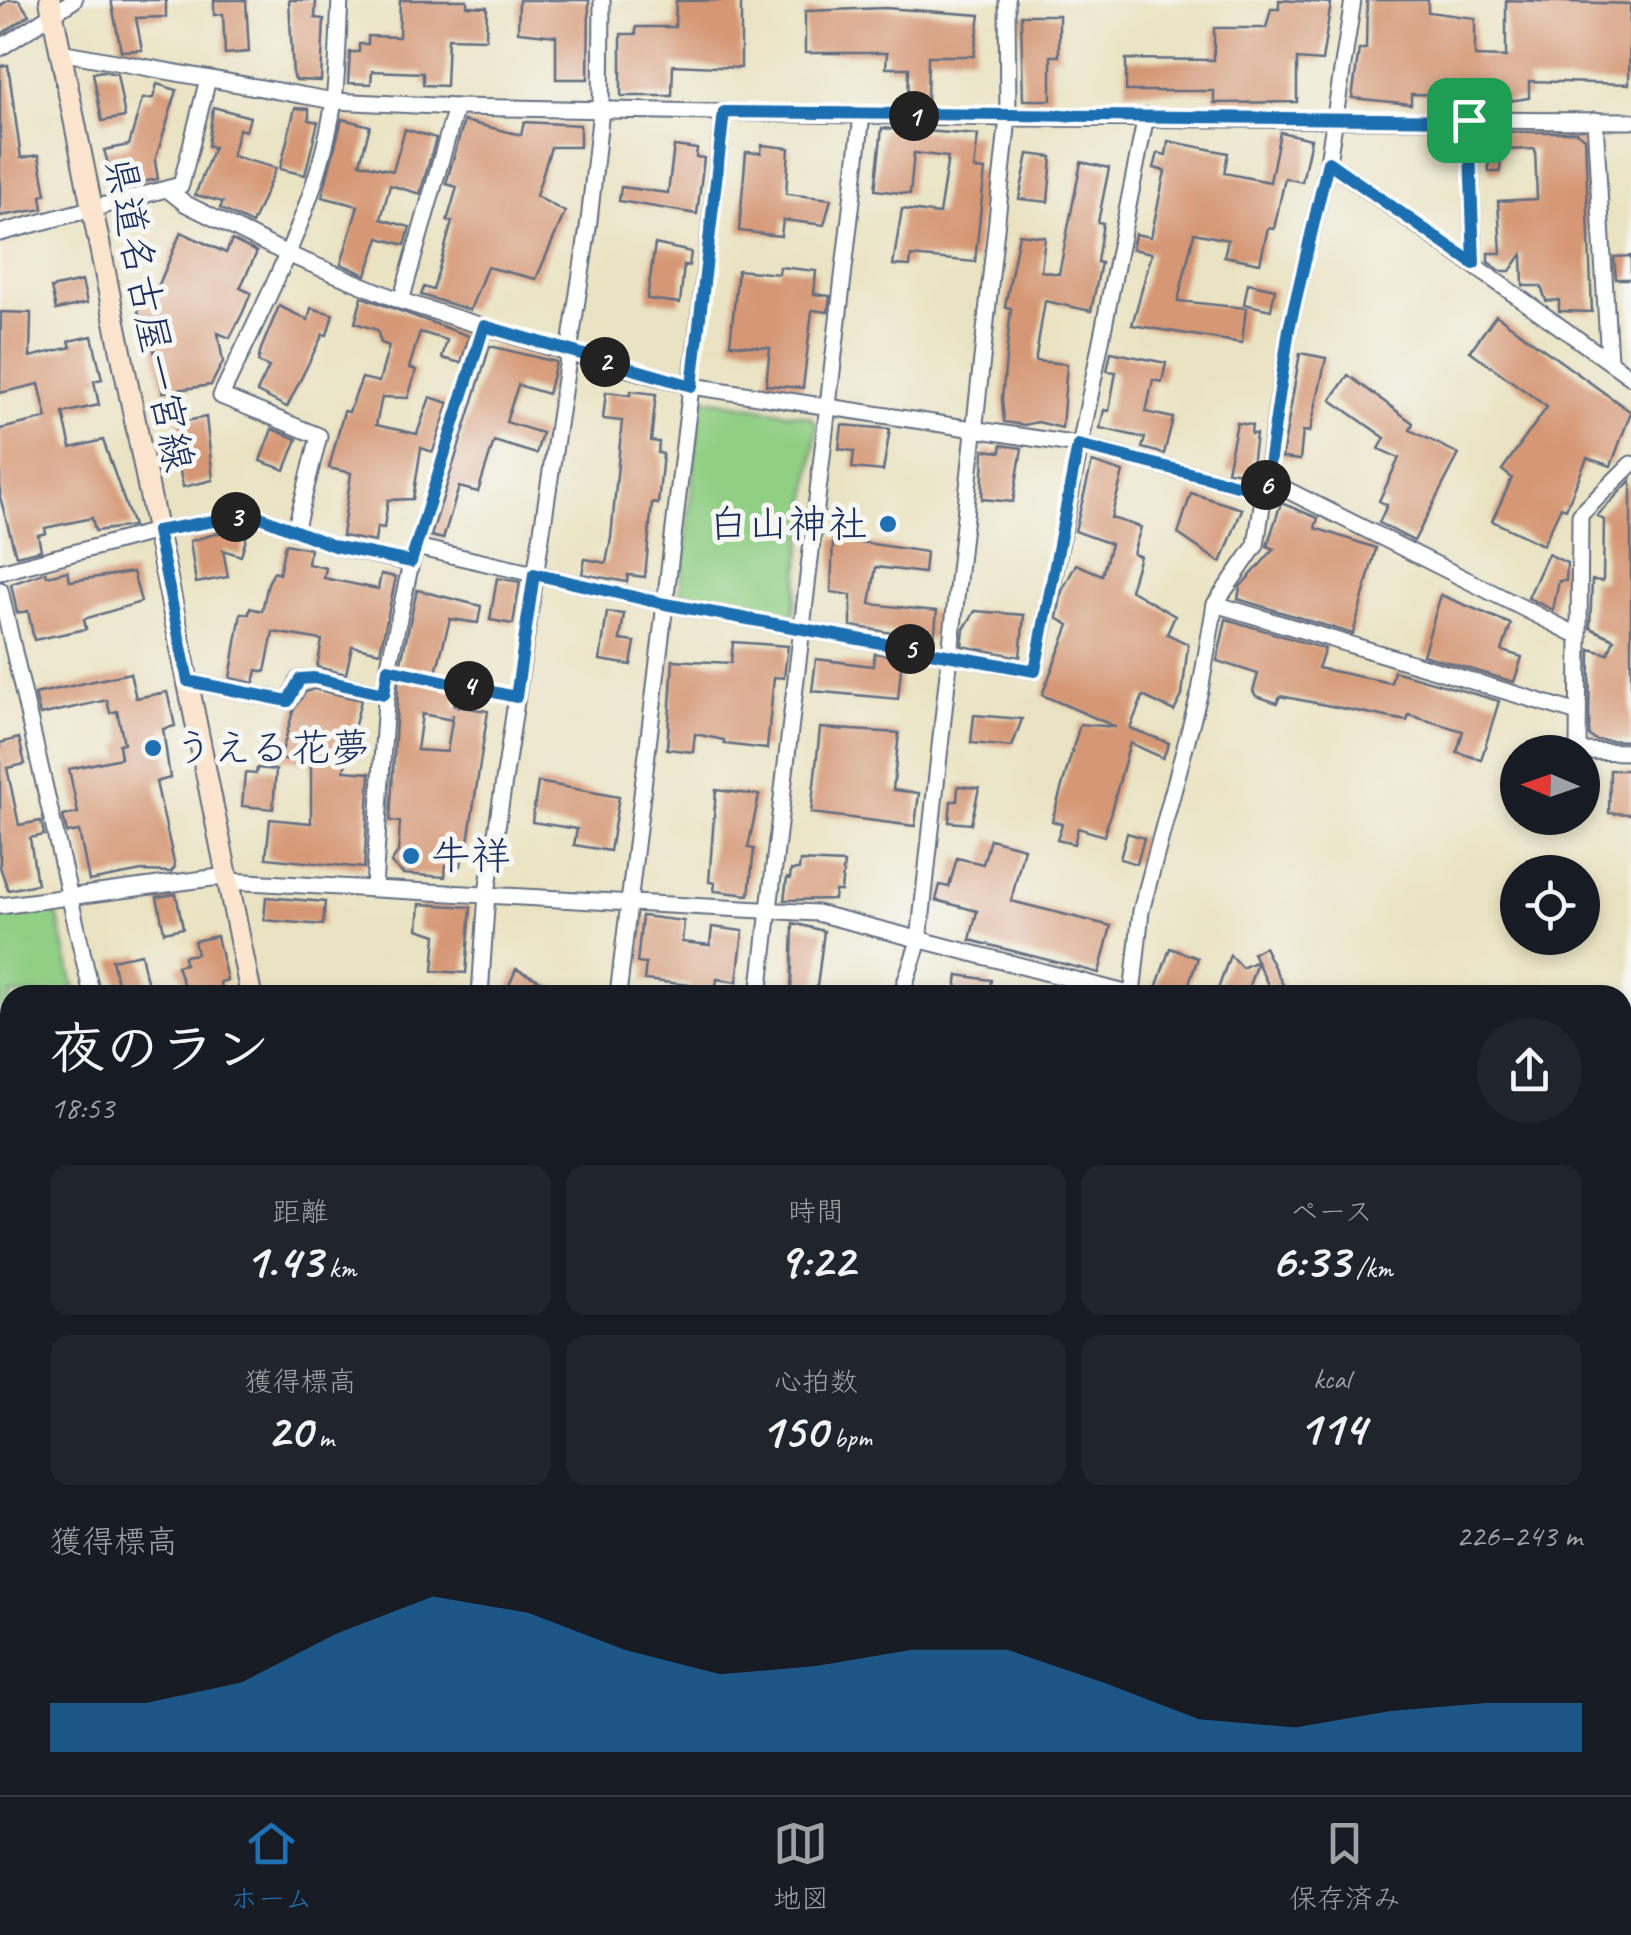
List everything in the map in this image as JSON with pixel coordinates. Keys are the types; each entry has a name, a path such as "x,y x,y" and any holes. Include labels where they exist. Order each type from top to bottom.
{"main road":[{"name":"県道名古屋一宮線","path":"51,6 249,985"}],"street":[{"path":"0,48 51,6 74,0"},
{"path":"295,531 319,436 221,396 287,254 318,171 334,101 340,0"},
{"path":"481,985 486,893 602,110 602,0"},
{"path":"904,985 918,941 1008,118 1008,0"},
{"path":"1133,985 1141,910 1200,691 1214,604 1256,545 1289,329 1328,162 1353,0"},
{"path":"60,52 334,101 456,107 1008,118 1631,120"},
{"path":"0,232 181,185 208,78"},
{"path":"401,301 456,107"},
{"path":"619,985 724,112"},
{"path":"761,985 862,115"},
{"path":"0,572 157,531 253,514 334,546 534,574 665,604 1035,671 1146,116"},
{"path":"1469,120 1474,264"},
{"path":"1595,120 1609,361"},
{"path":"1328,162 1631,376"},
{"path":"167,189 186,204 287,254 401,301 692,386 1078,445 1266,486 1579,636"},
{"path":"374,887 388,669 413,555 484,326"},
{"path":"1631,464 1580,514 1578,713 1578,750 1631,752"},
{"path":"0,590 90,985"},
{"path":"1214,604 1578,713"},
{"path":"188,681 288,701 300,679 314,678 384,694"},
{"path":"0,906 228,878 817,913 1092,985"}],"path":[{"path":"388,669 516,697"}],"green space":[{"path":"708,399 811,417 817,426 794,612 788,619 684,598 680,592 701,404"},
{"path":"50,910 58,917 74,985 0,985 0,916"}],"building":[{"path":"8,0 19,0 29,15 0,35 0,6"},
{"path":"111,0 166,0 166,17 136,18 142,50 121,51"},
{"path":"214,0 246,0 249,52 225,54 223,14 214,15"},
{"path":"289,0 316,0 315,18 324,19 321,81 296,80 293,75"},
{"path":"400,0 467,0 467,6 487,7 486,39 448,38 446,86 423,85 423,73 372,71 371,84 348,83 350,52 359,52 359,44 368,44 368,36 399,37"},
{"path":"519,0 589,0 588,79 556,79 556,36 518,32"},
{"path":"741,0 741,68 673,65 672,96 621,96 621,34 636,34 636,27 675,27 676,1"},
{"path":"1279,0 1331,3 1322,61 1297,59 1297,102 1214,103 1214,91 1126,91 1126,59 1214,60 1214,28 1266,28 1271,9 1279,9"},
{"path":"1367,0 1428,0 1428,12 1475,18 1475,56 1506,57 1506,0 1630,4 1629,84 1529,81 1529,98 1503,102 1502,109 1470,105 1470,97 1451,95 1411,94 1411,104 1352,98 1359,49 1366,49"},
{"path":"885,8 980,15 974,56 928,56 927,101 908,101 909,68 886,68 887,53 805,53 805,11"},
{"path":"1021,15 1059,15 1059,56 1051,56 1051,100 1023,100"},
{"path":"8,65 21,158 39,155 46,194 41,196 43,209 0,216 0,66"},
{"path":"93,73 117,74 125,117 102,121"},
{"path":"157,84 177,90 155,161 158,179 115,187 104,150 129,145 142,99 153,98"},
{"path":"213,107 250,117 246,131 239,129 232,156 276,168 252,224 220,208 223,202 195,195 214,147 208,146"},
{"path":"295,108 309,109 309,120 318,122 305,175 280,169"},
{"path":"342,119 370,126 360,163 393,171 405,129 436,138 420,194 390,185 381,219 410,227 405,245 379,238 366,275 341,264 358,206 322,197"},
{"path":"464,121 521,135 524,122 580,125 580,147 551,147 536,196 565,212 536,279 487,267 470,310 421,295 424,287 433,290 452,222 447,221 457,187 446,184"},
{"path":"882,128 978,135 974,169 985,170 975,262 911,256 910,266 893,265 902,209 939,214 948,157 914,153 910,194 875,190"},
{"path":"1280,132 1311,139 1302,182 1285,178 1274,229 1268,228 1260,263 1224,256 1228,240 1194,233 1178,301 1246,308 1242,343 1132,325 1152,253 1132,249 1135,234 1151,237 1165,171 1154,168 1158,153 1166,155 1168,141 1228,153 1224,173 1270,182"},
{"path":"1487,132 1576,132 1585,138 1592,312 1559,311 1559,300 1546,301 1541,286 1523,286 1522,254 1510,271 1501,271 1488,262 1488,253 1501,253 1498,201 1537,199 1535,149 1501,150 1500,172 1489,172"},
{"path":"762,145 789,148 786,194 831,199 824,225 783,220 781,236 739,231 746,152 761,153"},
{"path":"674,146 697,149 696,157 704,158 697,214 619,201 621,187 668,193"},
{"path":"1028,154 1052,157 1048,202 1019,199"},
{"path":"1081,162 1109,168 1098,222 1103,223 1097,262 1101,263 1091,311 1045,301 1036,356 1036,361 1067,364 1062,428 1038,422 1004,422 1002,399 1011,308 1005,307 1019,234 1045,237 1041,271 1059,274"},
{"path":"181,232 226,253 232,240 257,252 240,288 251,293 243,312 230,338 218,333 223,362 211,385 163,392 149,327 142,328 134,292 158,287"},
{"path":"655,244 691,252 689,266 684,265 680,303 647,299"},
{"path":"1631,256 1631,279 1616,279 1614,257"},
{"path":"780,267 816,271 814,294 830,296 828,312 812,310 803,388 766,385 770,348 730,344 738,270 779,274"},
{"path":"82,281 87,303 56,310 51,288"},
{"path":"1248,283 1275,289 1271,310 1244,304"},
{"path":"362,297 469,336 461,363 442,358 447,340 420,332 409,368 416,370 408,398 382,397 376,425 417,434 430,397 449,403 433,452 421,448 413,499 388,500 384,528 377,527 375,542 342,536 351,473 329,468 344,411 349,412 362,378 379,382 389,346 381,343 377,330 355,323"},
{"path":"279,306 308,320 311,308 333,314 327,335 323,334 287,407 257,392 269,367 258,362 261,349"},
{"path":"1,312 31,313 30,357 71,347 69,341 92,336 102,379 94,381 99,405 63,413 71,448 103,440 133,526 95,531 92,518 45,528 46,533 38,535 41,550 16,556 0,497 0,429 47,418 39,384 0,393"},
{"path":"1496,315 1631,412 1611,466 1587,458 1566,509 1561,507 1543,545 1492,521 1512,478 1502,470 1547,407 1470,351"},
{"path":"490,346 556,362 548,394 518,385 506,422 542,433 536,454 494,441 478,492 459,487 443,539 431,536"},
{"path":"1111,352 1166,363 1162,382 1153,380 1146,412 1173,418 1164,454 1142,448 1145,438 1100,428 1104,410 1109,411 1116,372 1107,371"},
{"path":"1300,353 1326,358 1310,432 1303,431 1300,460 1282,458"},
{"path":"1348,375 1413,423 1410,430 1459,454 1414,541 1379,523 1387,505 1379,501 1399,458 1379,449 1385,438 1331,400"},
{"path":"631,391 656,394 651,441 659,442 658,453 663,454 658,504 652,503 645,577 628,575 627,582 582,574 585,559 606,563 611,538 622,421 603,419 606,392 630,395"},
{"path":"206,417 213,480 183,487 174,442 180,440 176,423"},
{"path":"1237,423 1252,425 1251,434 1256,434 1251,474 1227,471"},
{"path":"842,425 890,429 883,471 852,468 854,451 839,449"},
{"path":"272,429 297,439 285,470 260,461"},
{"path":"1001,445 1022,448 1013,502 982,499 984,450 1001,452"},
{"path":"1092,462 1123,472 1111,518 1141,527 1133,554 1140,556 1130,590 1175,616 1167,634 1188,644 1182,696 1174,711 1143,696 1130,728 1169,743 1163,758 1130,743 1104,836 1078,828 1074,844 1057,840 1062,824 1052,821 1080,724 1116,727 1042,695 1069,625 1057,618 1062,591 1076,564 1102,575 1111,544 1075,531"},
{"path":"1631,480 1631,741 1600,740 1600,735 1589,735 1590,649 1608,654 1614,639 1590,628 1592,580 1603,581 1604,520 1597,516"},
{"path":"1191,493 1242,509 1221,563 1178,534"},
{"path":"1281,503 1318,518 1315,528 1376,548 1353,634 1238,599 1240,587 1274,549 1267,546"},
{"path":"229,530 247,535 241,556 223,550 228,577 196,583 190,541"},
{"path":"833,538 926,552 924,573 876,567 870,604 937,611 934,640 851,626 851,595 831,592"},
{"path":"285,544 310,549 308,564 326,568 324,578 378,589 381,574 396,577 380,652 352,646 346,674 317,667 322,640 273,632 265,672 257,670 254,683 230,678 241,613 249,614 250,608 262,611 268,583 274,572 279,574"},
{"path":"1548,554 1567,563 1566,581 1559,581 1553,610 1528,598"},
{"path":"68,571 70,581 133,572 141,602 84,619 86,629 34,640 28,611 17,613 11,584 46,572 47,576"},
{"path":"497,578 520,582 513,624 490,620"},
{"path":"417,590 481,606 478,623 450,619 433,684 457,693 454,706 488,711 467,849 463,849 461,866 446,865 445,877 403,874 391,863 398,852 400,822 390,821 399,671","holes":["422,714 452,720 453,714 447,752 417,750"]},
{"path":"1441,595 1511,624 1502,651 1522,657 1514,682 1423,655"},
{"path":"975,611 1024,615 1020,657 962,646 964,629"},
{"path":"607,612 624,614 620,640 635,642 631,665 600,660"},
{"path":"1226,619 1325,649 1318,668 1391,683 1394,671 1499,701 1481,760 1457,752 1463,731 1409,715 1407,721 1280,696 1277,703 1256,696 1253,691 1258,674 1217,661"},
{"path":"733,642 788,646 784,678 774,677 767,749 724,744 724,740 695,734 693,752 667,749 673,660 731,663"},
{"path":"875,653 902,658 898,699 812,691 816,659 873,666"},
{"path":"130,673 136,698 167,692 171,708 175,726 163,729 170,778 156,782 175,867 171,872 142,871 89,881 79,831 67,833 63,816 78,813 69,769 121,758 119,744 124,743 117,711 110,713 107,700 40,715 35,694"},
{"path":"314,689 361,700 344,771 370,773 364,868 266,858 270,819 311,823 311,762 280,759 293,711 305,692"},
{"path":"974,715 1022,719 1012,747 971,743"},
{"path":"820,728 899,733 893,790 919,793 915,826 811,813"},
{"path":"19,738 25,764 7,768 19,825 41,821 44,835 30,838 37,884 8,890 0,867 0,743"},
{"path":"257,768 276,770 273,809 242,806 245,773 256,774"},
{"path":"1610,770 1631,770 1631,814 1609,813"},
{"path":"538,782 619,797 610,851 574,845 577,829 532,822"},
{"path":"958,786 979,788 971,824 949,822 951,801 957,801"},
{"path":"716,790 759,795 748,848 754,849 749,895 714,891 715,883 709,882"},
{"path":"1127,833 1144,838 1137,864 1120,859"},
{"path":"990,839 1024,848 1011,901 1111,926 1099,973 970,940 977,911 936,900 940,885 949,887 957,858 983,864"},
{"path":"800,861 844,863 841,891 835,891 834,899 784,900 787,878 790,879 791,870 799,870"},
{"path":"176,894 183,928 164,932 157,897"},
{"path":"266,897 325,902 323,925 264,920"},
{"path":"420,904 471,907 466,973 433,971 436,935 418,929"},
{"path":"642,916 684,921 682,942 710,945 712,927 743,931 737,982 717,979 716,985 691,985 644,980 646,964 637,963"},
{"path":"793,923 824,931 817,985 791,985"},
{"path":"217,936 227,980 220,985 184,985 177,966 185,964 184,956 197,954 194,941"},
{"path":"1264,947 1283,985 1268,985 1257,962 1249,985 1220,985 1230,955 1242,968 1257,961 1253,953"},
{"path":"1170,948 1198,958 1189,985 1157,985"},
{"path":"141,954 148,985 118,985 112,960"},
{"path":"516,969 549,985 509,985"},
{"path":"958,975 991,980 990,985 956,985"}],"place":[{"name":"白山神社","path":"888,524"},
{"name":"うえる花夢","path":"153,748"},
{"name":"牛祥","path":"411,856"}],"route":[{"path":"724,112 1469,120 1474,264 1328,162 1289,329 1265,492 1078,445 1035,671 665,604 534,574 516,697 388,669 384,694 314,678 300,679 288,701 188,681 157,531 253,514 334,546 411,562 484,326 692,386 724,112"}]}
